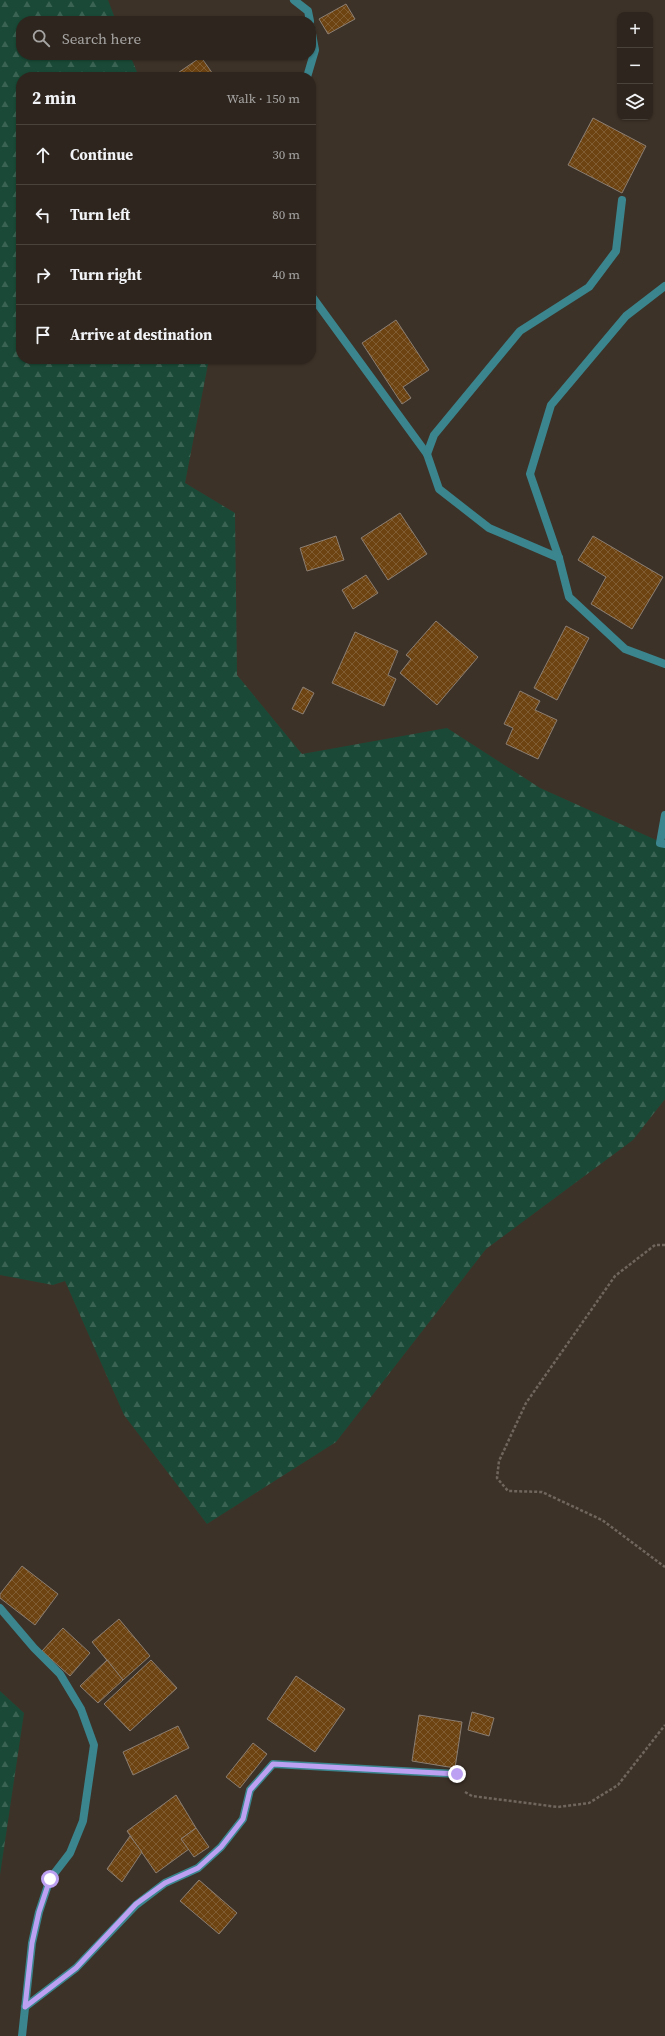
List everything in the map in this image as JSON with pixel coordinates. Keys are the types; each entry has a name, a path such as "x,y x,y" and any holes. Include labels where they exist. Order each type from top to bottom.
{"street":[{"path":"294,0 308,11 309,16"},
{"path":"308,72 312,60"},
{"path":"427,454 434,435 520,331 589,287 616,251 622,200"},
{"path":"665,286 626,316 552,405 530,474 559,558 569,597 582,611 625,649 665,664"},
{"path":"316,301 427,454 439,489 489,528 559,558"},
{"path":"665,815 660,843 665,844"},
{"path":"0,1608 34,1648 60,1674 81,1709 94,1746 84,1821 70,1853 50,1879 39,1912 32,1943 22,2036"},
{"path":"25,2007 76,1968 136,1904 165,1883 198,1868 221,1847 243,1819 250,1790 273,1764 457,1774"}],"path":[{"path":"665,1245 656,1245 615,1276 526,1403 499,1461 497,1478 508,1491 542,1492 602,1520 665,1567"},
{"path":"457,1774 461,1790 472,1796 558,1807 589,1803 618,1785 665,1725"}],"green space":[{"path":"0,0 108,0 114,16 16,16 16,60 132,60 137,72 16,72 16,364 208,364 185,483 235,513 237,675 302,754 447,728 540,788 665,844 665,1099 633,1140 486,1249 336,1442 207,1524 124,1415 65,1281 53,1285 0,1275"},
{"path":"0,1691 24,1713 0,1875"}],"building":[{"path":"346,4 355,19 328,34 319,19"},
{"path":"197,60 203,60 212,72 179,72"},
{"path":"593,118 646,146 622,193 568,165"},
{"path":"396,320 429,370 403,387 411,398 402,404 362,343"},
{"path":"400,513 427,554 388,580 361,538"},
{"path":"336,536 344,560 307,571 300,548"},
{"path":"593,536 663,577 632,629 591,604 606,577 578,560"},
{"path":"366,575 378,593 353,609 342,590"},
{"path":"436,621 478,657 437,705 400,673 411,659 406,655"},
{"path":"566,626 589,638 557,700 534,688"},
{"path":"355,632 398,651 388,675 396,679 384,706 332,683"},
{"path":"303,687 314,693 303,714 292,709"},
{"path":"520,691 540,701 535,710 557,720 538,759 506,744 513,728 504,724"},
{"path":"22,1566 58,1594 35,1625 0,1598 0,1594"},
{"path":"119,1619 150,1656 123,1680 92,1642"},
{"path":"63,1628 90,1653 70,1676 42,1651"},
{"path":"107,1660 123,1680 98,1703 80,1686"},
{"path":"151,1660 177,1688 130,1731 104,1704"},
{"path":"296,1676 345,1709 315,1752 267,1719"},
{"path":"472,1712 494,1718 489,1736 468,1730"},
{"path":"419,1715 462,1722 455,1768 412,1761"},
{"path":"178,1726 189,1748 133,1775 123,1752"},
{"path":"253,1743 267,1754 240,1788 226,1777"},
{"path":"176,1795 196,1828 181,1839 189,1849 156,1873 127,1831"},
{"path":"196,1828 209,1847 194,1857 181,1839"},
{"path":"130,1836 142,1852 122,1882 107,1869"},
{"path":"199,1880 237,1913 219,1934 180,1901"}],"route":[{"path":"50,1879 39,1912 32,1943 25,2007 76,1968 136,1904 165,1883 198,1868 221,1847 243,1819 250,1790 273,1764 457,1774"}]}
